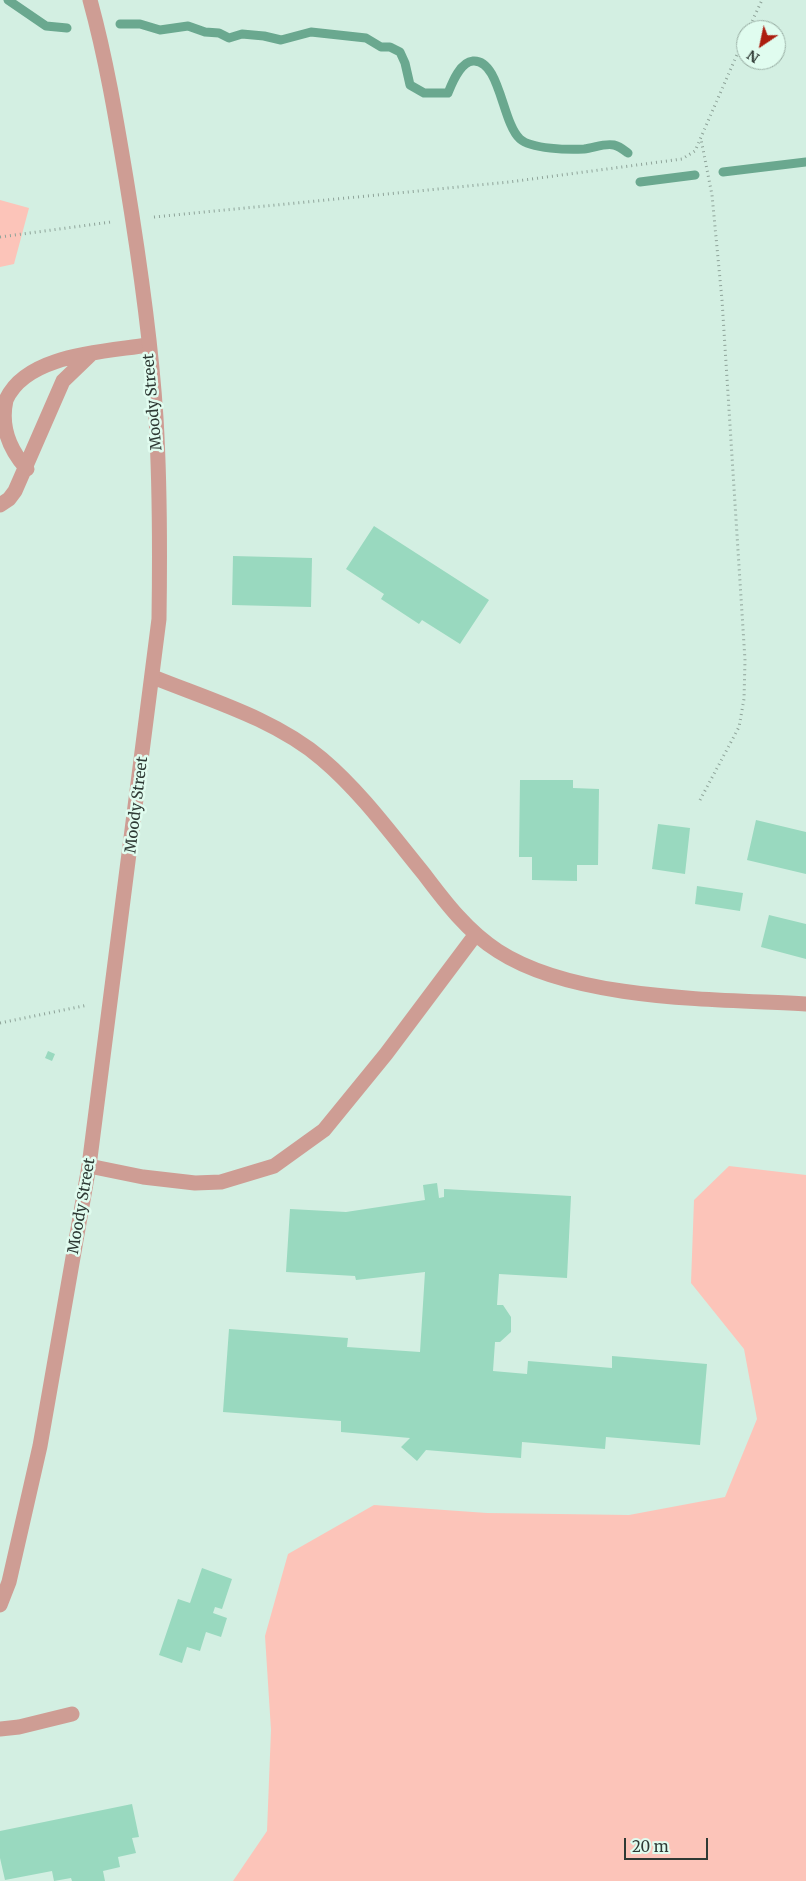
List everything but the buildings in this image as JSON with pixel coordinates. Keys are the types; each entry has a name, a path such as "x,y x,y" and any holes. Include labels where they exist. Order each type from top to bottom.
{"street":[{"name":"Moody Street","path":"0,1605 9,1582 40,1446 90,1166 159,619 160,528 156,417 148,345 133,219 108,79 90,0"},
{"path":"27,469 9,446 2,422 3,407 8,395 25,374 40,366 148,345"},
{"path":"0,505 9,499 27,469 63,381 90,355"},
{"path":"153,677 266,724 295,739 322,759 346,782 382,822 438,892 476,934 498,951 526,966 555,977 583,984 648,994 806,1004"},
{"path":"90,1166 143,1177 195,1183 222,1182 274,1166 324,1130 386,1054 476,934"},
{"path":"0,1728 19,1727 72,1714"}],"path":[{"path":"753,20 762,0"},
{"path":"0,237 133,219 509,182 682,159 695,151 736,57"},
{"path":"700,800 739,727 744,699 745,660 722,300 712,195 701,138"},
{"path":"0,1023 111,1002"}],"shaded area":[{"path":"0,200 29,208 14,264 0,267"},
{"path":"729,1166 806,1175 806,1881 233,1881 267,1831 271,1730 265,1636 288,1554 374,1505 487,1513 629,1515 725,1497 757,1419 744,1349 691,1283 694,1200"}],"waterway":[{"path":"8,0 46,26 67,28"},
{"path":"120,24 140,24 160,30 188,26 205,32 219,33 229,38 242,34 281,40 311,32 366,38 381,47 390,47 400,52 405,63 410,85 424,93 448,93 457,74 464,65 473,61 482,63 489,70 495,81 509,120 520,139 533,145 550,148 584,149 614,145 628,153"},
{"path":"723,172 806,162"},
{"path":"640,182 695,175"}]}
